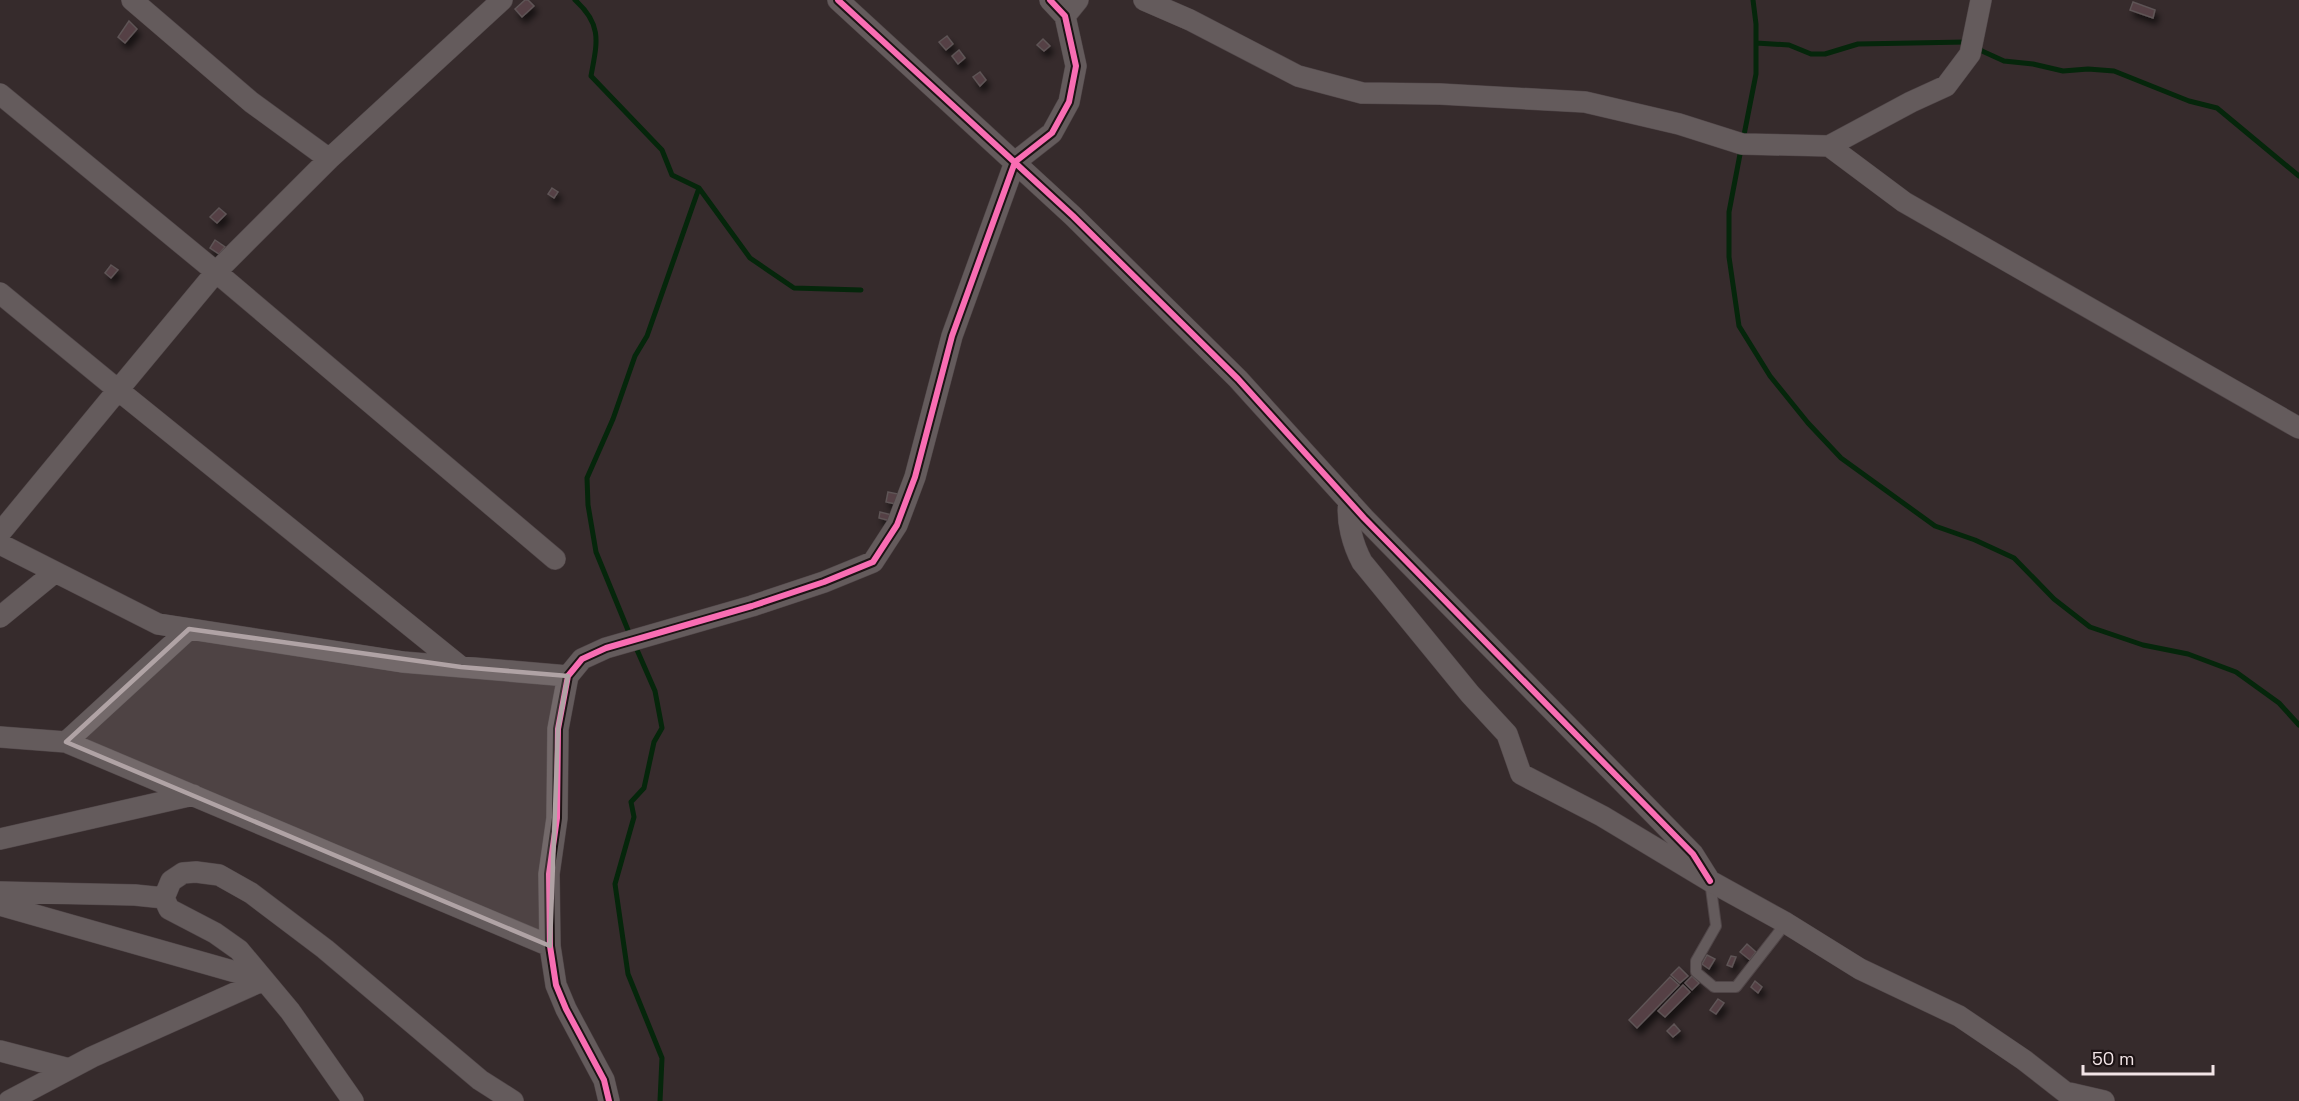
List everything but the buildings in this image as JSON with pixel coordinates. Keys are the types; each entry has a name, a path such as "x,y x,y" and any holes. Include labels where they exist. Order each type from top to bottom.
{"street":[{"path":"132,0 251,102 328,159"},
{"path":"0,533 216,272 328,159 502,0"},
{"path":"838,0 1073,216 1238,379 1350,501 1693,854 1710,882"},
{"path":"609,1101 604,1080 566,1009 556,985 550,946 549,874 557,818 558,729 568,676 582,659 606,648 752,606 824,582 873,562 897,525 915,477 952,336 1015,162 1052,133 1070,102 1076,66 1071,8 1050,0"},
{"path":"1144,0 1190,20 1298,76 1362,93 1440,94 1585,102 1679,124 1742,144 1829,146 1946,86 1970,54 1981,0"},
{"path":"0,94 216,272 555,559"},
{"path":"1829,146 1904,202 2299,428"},
{"path":"0,293 461,667"},
{"path":"1350,501 1347,512 1356,550 1362,562 1470,694 1506,734 1521,774 1602,816 1710,882 1786,923 1860,969 1959,1016 2024,1060 2065,1092 2104,1101"},
{"path":"0,544 158,624 403,662 568,676"},
{"path":"0,617 55,572"},
{"path":"66,742 189,628"},
{"path":"0,737 66,742 550,946"},
{"path":"0,839 193,795"},
{"path":"353,1101 290,1011 239,950 215,933 169,909 164,898 171,881 183,873 219,875 251,893 325,949 480,1080 513,1101"},
{"path":"0,892 135,895 164,898"},
{"path":"0,905 264,980"},
{"path":"9,1101 69,1069 264,980"},
{"path":"0,1051 69,1069"}],"lane":[{"path":"1710,882 1716,926 1696,961 1696,972 1714,987 1736,987 1786,923"}],"highlighted area":[{"path":"189,629 461,667 568,676 558,729 550,946 66,742"}],"waterway":[{"path":"575,0 590,18 596,35 591,76 662,150 672,175 699,188 750,258 794,288 861,290"},
{"path":"1743,140 1756,74 1756,24 1753,0"},
{"path":"1756,43 1789,45 1811,54 1825,54 1858,44 1966,42"},
{"path":"1977,46 1982,51 2004,61 2033,64 2063,71 2088,69 2114,71 2189,101 2217,108 2299,176"},
{"path":"1741,149 1729,212 1729,257 1739,326 1770,376 1808,423 1841,458 1935,526 1975,540 2014,558 2054,599 2090,627 2143,645 2188,654 2236,672 2279,703 2299,725"},
{"path":"630,635 596,552 588,505 587,478 613,419 635,356 647,336 699,188"},
{"path":"634,643 655,691 662,728 654,742 644,788 631,802 634,817 615,884 628,974 662,1058 660,1101"}],"cycle path":[{"path":"838,0 1073,216 1238,379 1364,518 1693,854 1710,881"},
{"path":"609,1101 604,1080 566,1009 556,985 550,946 549,874 557,818 558,729 568,676 582,659 606,648 752,606 824,582 873,562 897,525 915,477 952,336 1015,162 1052,133 1069,102 1076,66 1065,16 1050,0"}]}
